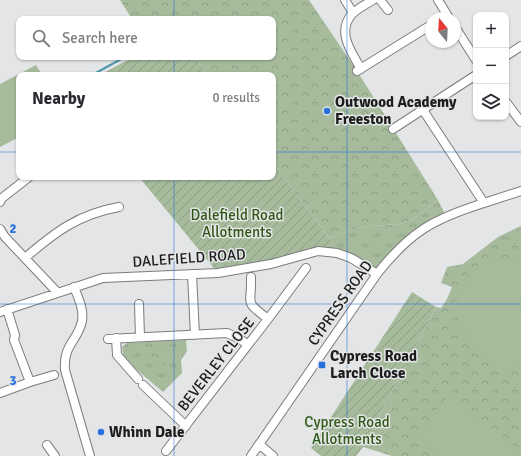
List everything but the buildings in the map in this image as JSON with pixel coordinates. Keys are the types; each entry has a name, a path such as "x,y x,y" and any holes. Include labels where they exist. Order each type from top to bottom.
{"street":[{"path":"346,0 353,13"},
{"path":"373,0 353,13 347,24 346,42 359,70 425,29"},
{"path":"380,0 388,10"},
{"path":"438,0 444,12"},
{"path":"461,36 473,55"},
{"path":"509,54 521,46"},
{"path":"393,129 473,77"},
{"path":"509,106 521,122"},
{"path":"423,110 484,203"},
{"path":"0,202 2,198 25,180"},
{"name":"CYPRESS ROAD","path":"251,456 377,274 400,247 417,232 446,216 521,192"},
{"path":"25,258 50,237 78,219 93,213 119,207"},
{"path":"0,229 57,292"},
{"name":"DALEFIELD ROAD","path":"4,310 103,278 218,273 259,267 318,251 337,253 351,258 377,274"},
{"name":"BEVERLEY CLOSE","path":"166,451 306,268"},
{"path":"192,274 196,335"},
{"name":"BEVERLEY CLOSE","path":"251,278 249,301 252,306 268,319"},
{"path":"74,287 82,311 82,321 64,358 65,370 90,456"},
{"path":"136,309 140,337"},
{"path":"4,310 15,335 14,340 30,382"},
{"path":"108,339 227,334 240,338 248,345"},
{"name":"BEVERLEY CLOSE","path":"116,338 117,355 141,382 186,426"},
{"path":"0,393 54,375"},
{"path":"259,444 273,456"},
{"path":"47,445 56,456"}],"green space":[{"name":"Outwood Academy Freeston","path":"120,0 309,0 357,71 438,200 412,220 400,224 371,226 355,229 329,238 276,167 276,72 206,72 197,60 276,60 276,16 130,16"},
{"path":"128,60 197,60 206,72 106,72"},
{"path":"36,65 40,72 23,72"},
{"path":"16,76 16,139 0,147 0,84"},
{"name":"Dalefield Road Allotments","path":"276,167 329,238 337,253 318,251 218,273 141,180 276,180"},
{"path":"438,200 446,216 417,232 377,274 337,253 329,238 355,229 371,226 400,224 412,220"},
{"path":"521,226 521,456 392,456 363,447 436,307 441,308 447,299 452,287 441,283 447,267 463,264 498,237"},
{"path":"495,257 521,261 521,365 508,369 493,367 478,355 461,329 457,313 458,295 466,278 479,265"},
{"name":"Cypress Road Allotments","path":"412,292 436,307 363,447 356,456 321,456 311,448"},
{"path":"186,340 187,351 181,360 182,373 163,392 124,359 122,347 127,343"},
{"path":"152,346 159,346 166,350 173,357 171,361 161,365 154,364 149,355 149,350"},
{"path":"449,394 521,451 521,456 436,456 414,438"}],"waterway":[{"path":"98,72 120,60"}],"place":[{"name":"Outwood Academy Freeston","path":"327,111"},
{"name":"Cypress Road Larch Close","path":"322,365"},
{"name":"Whinn Dale","path":"101,432"}]}
